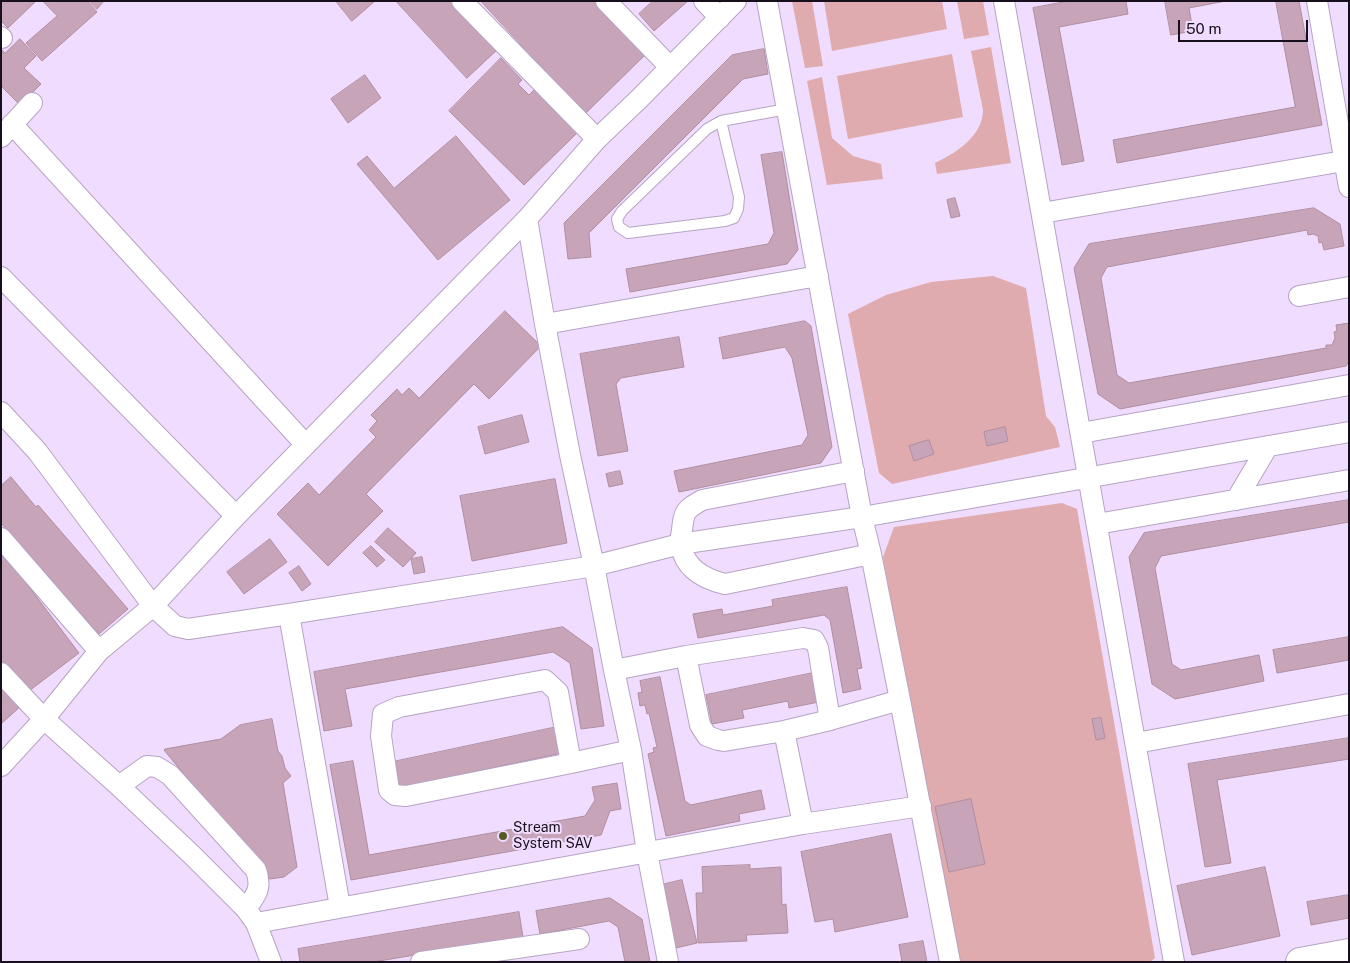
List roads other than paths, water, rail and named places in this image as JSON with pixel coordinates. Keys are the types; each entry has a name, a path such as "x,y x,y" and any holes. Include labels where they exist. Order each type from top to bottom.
{"main road":[{"path":"1300,962 1349,953"}],"street":[{"path":"462,1 597,139"},
{"path":"606,1 670,67"},
{"path":"704,1 720,18"},
{"path":"4,756 44,718 99,651 153,606 236,516 527,219 597,139 736,1"},
{"path":"767,1 862,518 900,700 950,962"},
{"path":"1004,1 1174,962"},
{"path":"1316,1 1346,161 1349,187"},
{"path":"32,103 7,130 306,445"},
{"path":"1042,213 1346,161"},
{"path":"527,219 570,455 631,750 647,852 668,962"},
{"path":"545,324 818,276"},
{"path":"1,277 236,516"},
{"path":"1299,296 1349,287"},
{"path":"1081,433 1349,385"},
{"path":"1,412 37,451 153,606 175,626 188,629 594,566 680,544 862,518 1349,432"},
{"path":"1236,500 1268,446"},
{"path":"854,472 702,500 691,506 684,515 680,544 685,560 697,573 711,581 725,584 871,554"},
{"path":"1097,524 1349,480"},
{"path":"1,538 99,651"},
{"path":"289,614 340,907"},
{"path":"614,670 686,656 803,638 814,640 818,648 830,720"},
{"path":"686,656 700,725 707,736 718,740 724,741 784,731 900,700"},
{"path":"1,673 44,718 192,855 251,916 271,962"},
{"path":"571,763 558,692 545,680 399,707 383,714 381,736 389,790 395,795 406,796 571,763 631,750"},
{"path":"1136,743 1349,704"},
{"path":"784,731 803,824"},
{"path":"119,786 147,766 158,767 170,775 256,870 260,880 251,916"},
{"path":"251,916 340,907 803,824 921,806"},
{"path":"421,962 480,958 579,940"}],"lane":[{"path":"721,121 738,197 738,210 734,218 725,221 628,233 619,227 617,219 622,211 707,129 721,121 787,109"}],"place":[{"name":"Stream System SAV","path":"503,836"}]}
